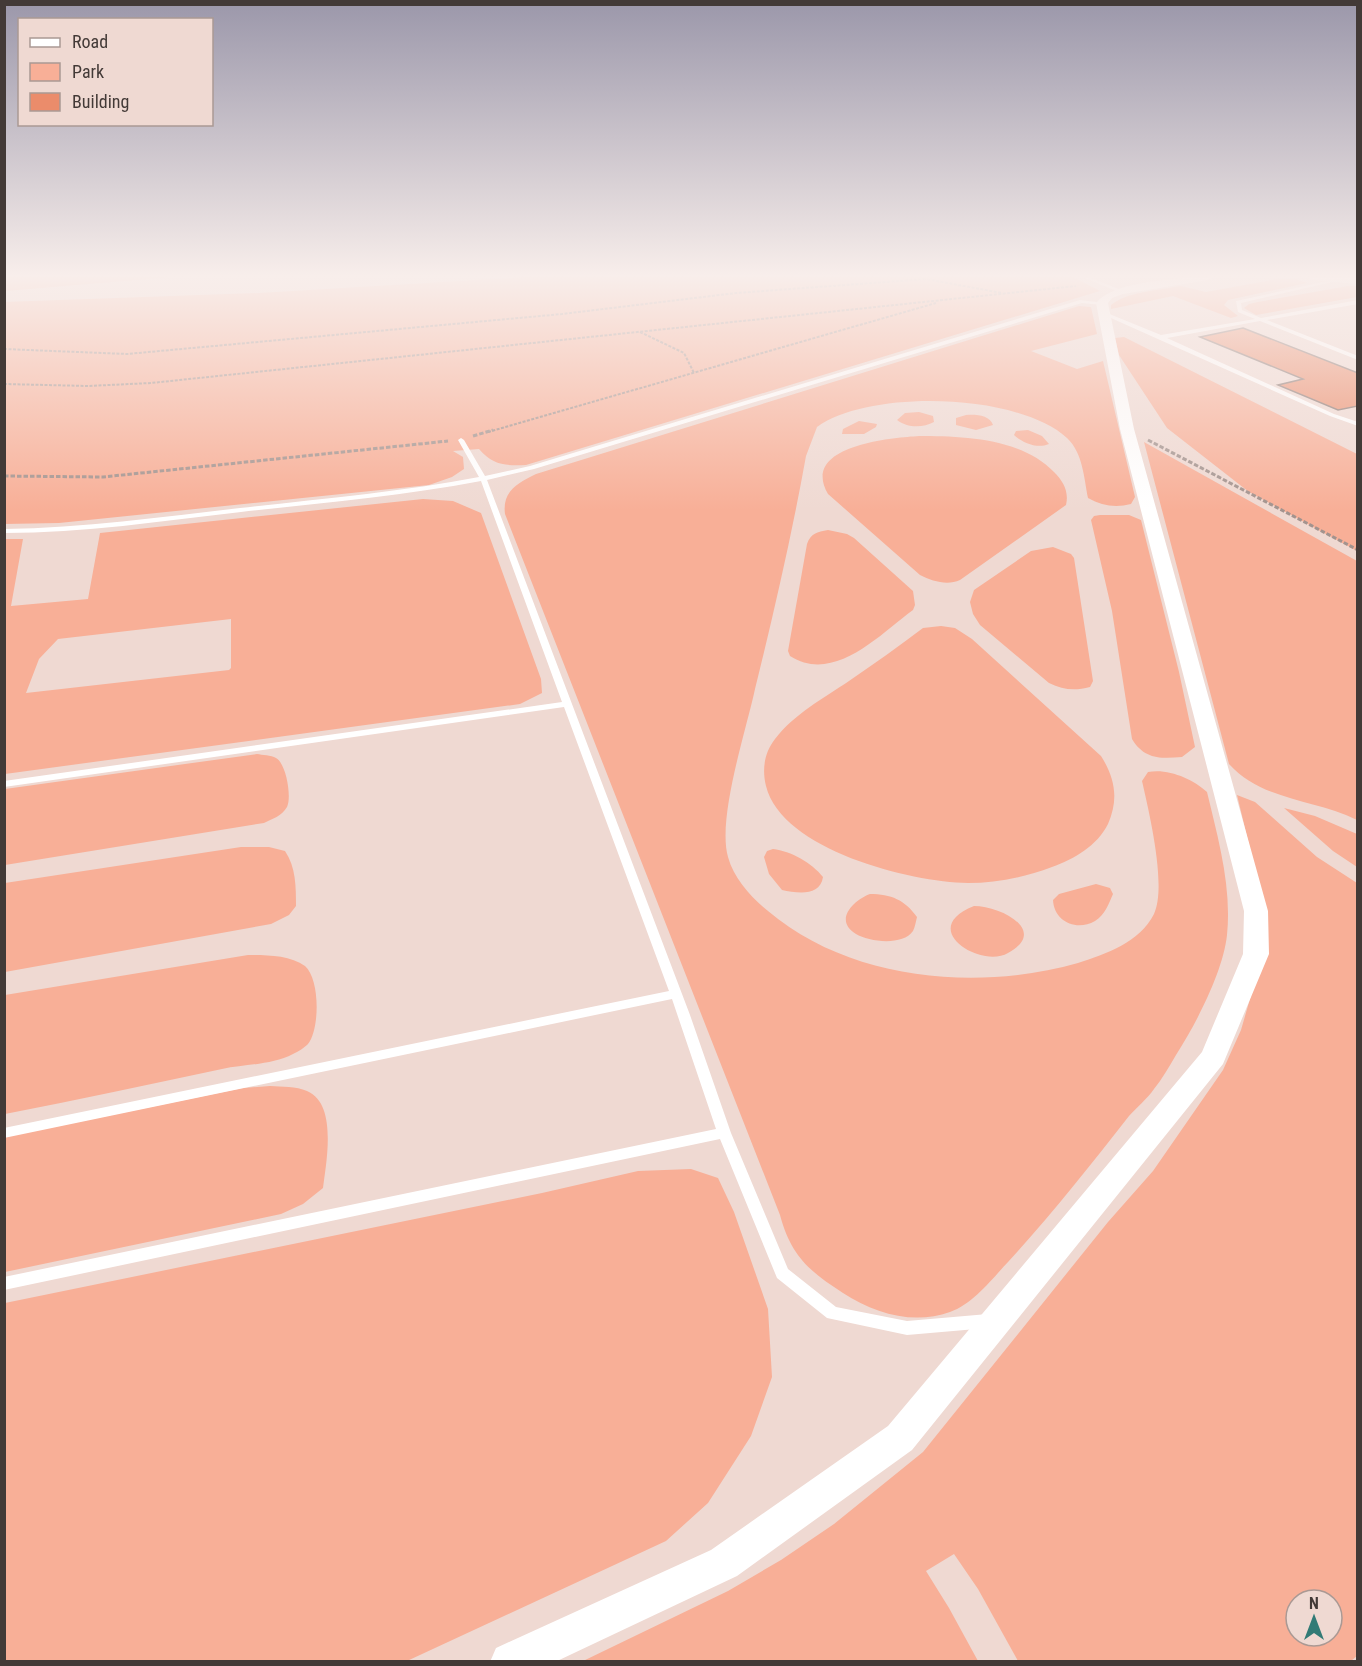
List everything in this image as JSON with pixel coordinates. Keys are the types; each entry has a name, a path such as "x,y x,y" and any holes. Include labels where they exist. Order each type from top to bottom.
{"street":[{"path":"510,1662 724,1563 900,1438 1213,1057 1256,954 1256,911 1126,429 1112,355"}],"lane":[{"path":"4,531 110,525 484,480 532,468 905,355"},
{"path":"1200,355 1332,415 1358,424"},
{"path":"461,440 484,480 676,994 724,1133 782,1273 832,1313 907,1328 996,1320"},
{"path":"4,784 568,704"},
{"path":"4,1133 676,994"},
{"path":"4,1284 724,1133"}],"path":[{"path":"4,384 88,386 151,383 422,355"},
{"path":"685,355 694,373"},
{"path":"4,476 103,477 461,440 757,355"},
{"path":"1126,429 1358,550"}],"green space":[{"path":"4,355 890,355 526,465 494,461 479,449 453,451 463,457 464,469 452,477 429,485 59,523 4,524"},
{"path":"921,355 1041,355 1077,369 1103,361 1135,497 1131,504 1109,506 1088,498 1082,466 1067,438 1044,423 1015,412 944,401 906,402 872,406 841,415 817,427 806,456 776,602 729,798 726,840 731,865 749,894 800,934 836,952 875,965 916,974 998,977 1039,972 1078,963 1121,946 1140,932 1154,914 1158,902 1159,886 1156,849 1142,781 1148,772 1172,773 1195,783 1207,792 1226,881 1228,917 1227,935 1220,965 1200,1013 1160,1081 1055,1208 982,1290 967,1303 950,1312 936,1316 909,1317 868,1307 831,1285 811,1269 796,1252 784,1229 505,514 508,494 523,481 536,474"},
{"path":"1119,355 1159,355 1357,454 1357,551 1249,492 1167,428"},
{"path":"919,412 933,416 934,422 915,426 905,425 897,420 905,413"},
{"path":"966,415 986,417 993,425 976,430 956,425 956,418"},
{"path":"859,421 877,424 864,434 842,434 843,429"},
{"path":"1028,430 1042,436 1049,444 1040,446 1030,444 1014,435 1016,431"},
{"path":"919,436 972,438 991,441 1025,452 1041,461 1061,480 1066,491 1066,505 960,580 945,583 920,575 828,494 823,478 826,465 837,455 852,448 888,439"},
{"path":"1144,442 1357,561 1357,820 1257,785 1242,776 1229,764"},
{"path":"423,499 453,501 481,513 541,679 542,693 520,704 5,774 5,539 23,539 11,606 88,599 100,533","holes":["231,619 231,668 229,670 26,693 39,659 58,639"]},
{"path":"1129,515 1141,520 1195,747 1182,757 1167,758 1147,754 1132,739 1112,611 1091,520 1094,516"},
{"path":"828,530 854,538 913,591 915,605 913,610 855,653 823,664 807,663 790,656 788,651 807,544 810,537"},
{"path":"1053,547 1071,554 1074,558 1093,681 1090,687 1069,689 1049,683 980,625 973,614 970,602 974,590 1031,551"},
{"path":"941,626 955,628 972,639 1101,756 1110,772 1114,789 1114,806 1108,824 1098,839 1076,856 1052,867 1011,879 979,883 943,881 883,869 851,858 822,845 796,828 777,809 766,786 764,768 768,750 783,730 810,707 923,628"},
{"path":"257,754 272,756 280,761 288,788 288,802 285,810 264,823 5,865 5,789"},
{"path":"1237,795 1255,802 1317,857 1357,883 1358,1655 1351,1661 1018,1661 978,1589 954,1554 926,1571 978,1661 581,1662 728,1591 781,1560 834,1524 923,1452 1108,1222 1153,1171 1223,1070 1241,1030 1254,985 1257,878"},
{"path":"1284,808 1315,816 1357,834 1357,867 1333,851"},
{"path":"241,847 269,847 285,851 293,870 295,884 296,906 289,915 271,924 5,972 5,883"},
{"path":"773,849 787,852 807,863 823,877 821,883 813,891 782,890 769,874 764,857 767,851"},
{"path":"1096,884 1110,888 1113,894 1106,909 1095,921 1074,925 1057,914 1053,900 1059,894"},
{"path":"870,894 885,895 908,906 917,917 913,931 902,939 877,941 862,937 849,929 846,923 848,911"},
{"path":"974,906 996,910 1017,921 1024,936 1019,945 1008,953 996,957 983,956 959,944 952,935 951,925 958,915"},
{"path":"248,955 278,956 299,962 310,972 316,992 315,1027 308,1044 299,1051 285,1058 268,1062 222,1069 5,1114 5,995"},
{"path":"270,1086 303,1089 317,1098 323,1108 328,1135 323,1188 303,1204 281,1214 5,1272 4,1137 243,1088"},
{"path":"691,1169 718,1178 734,1212 768,1309 772,1377 751,1436 708,1503 666,1541 407,1661 5,1661 5,1303 542,1193 638,1171"}],"building":[{"path":"1244,355 1311,355 1358,373 1358,406 1338,410 1278,385 1303,379"}]}
